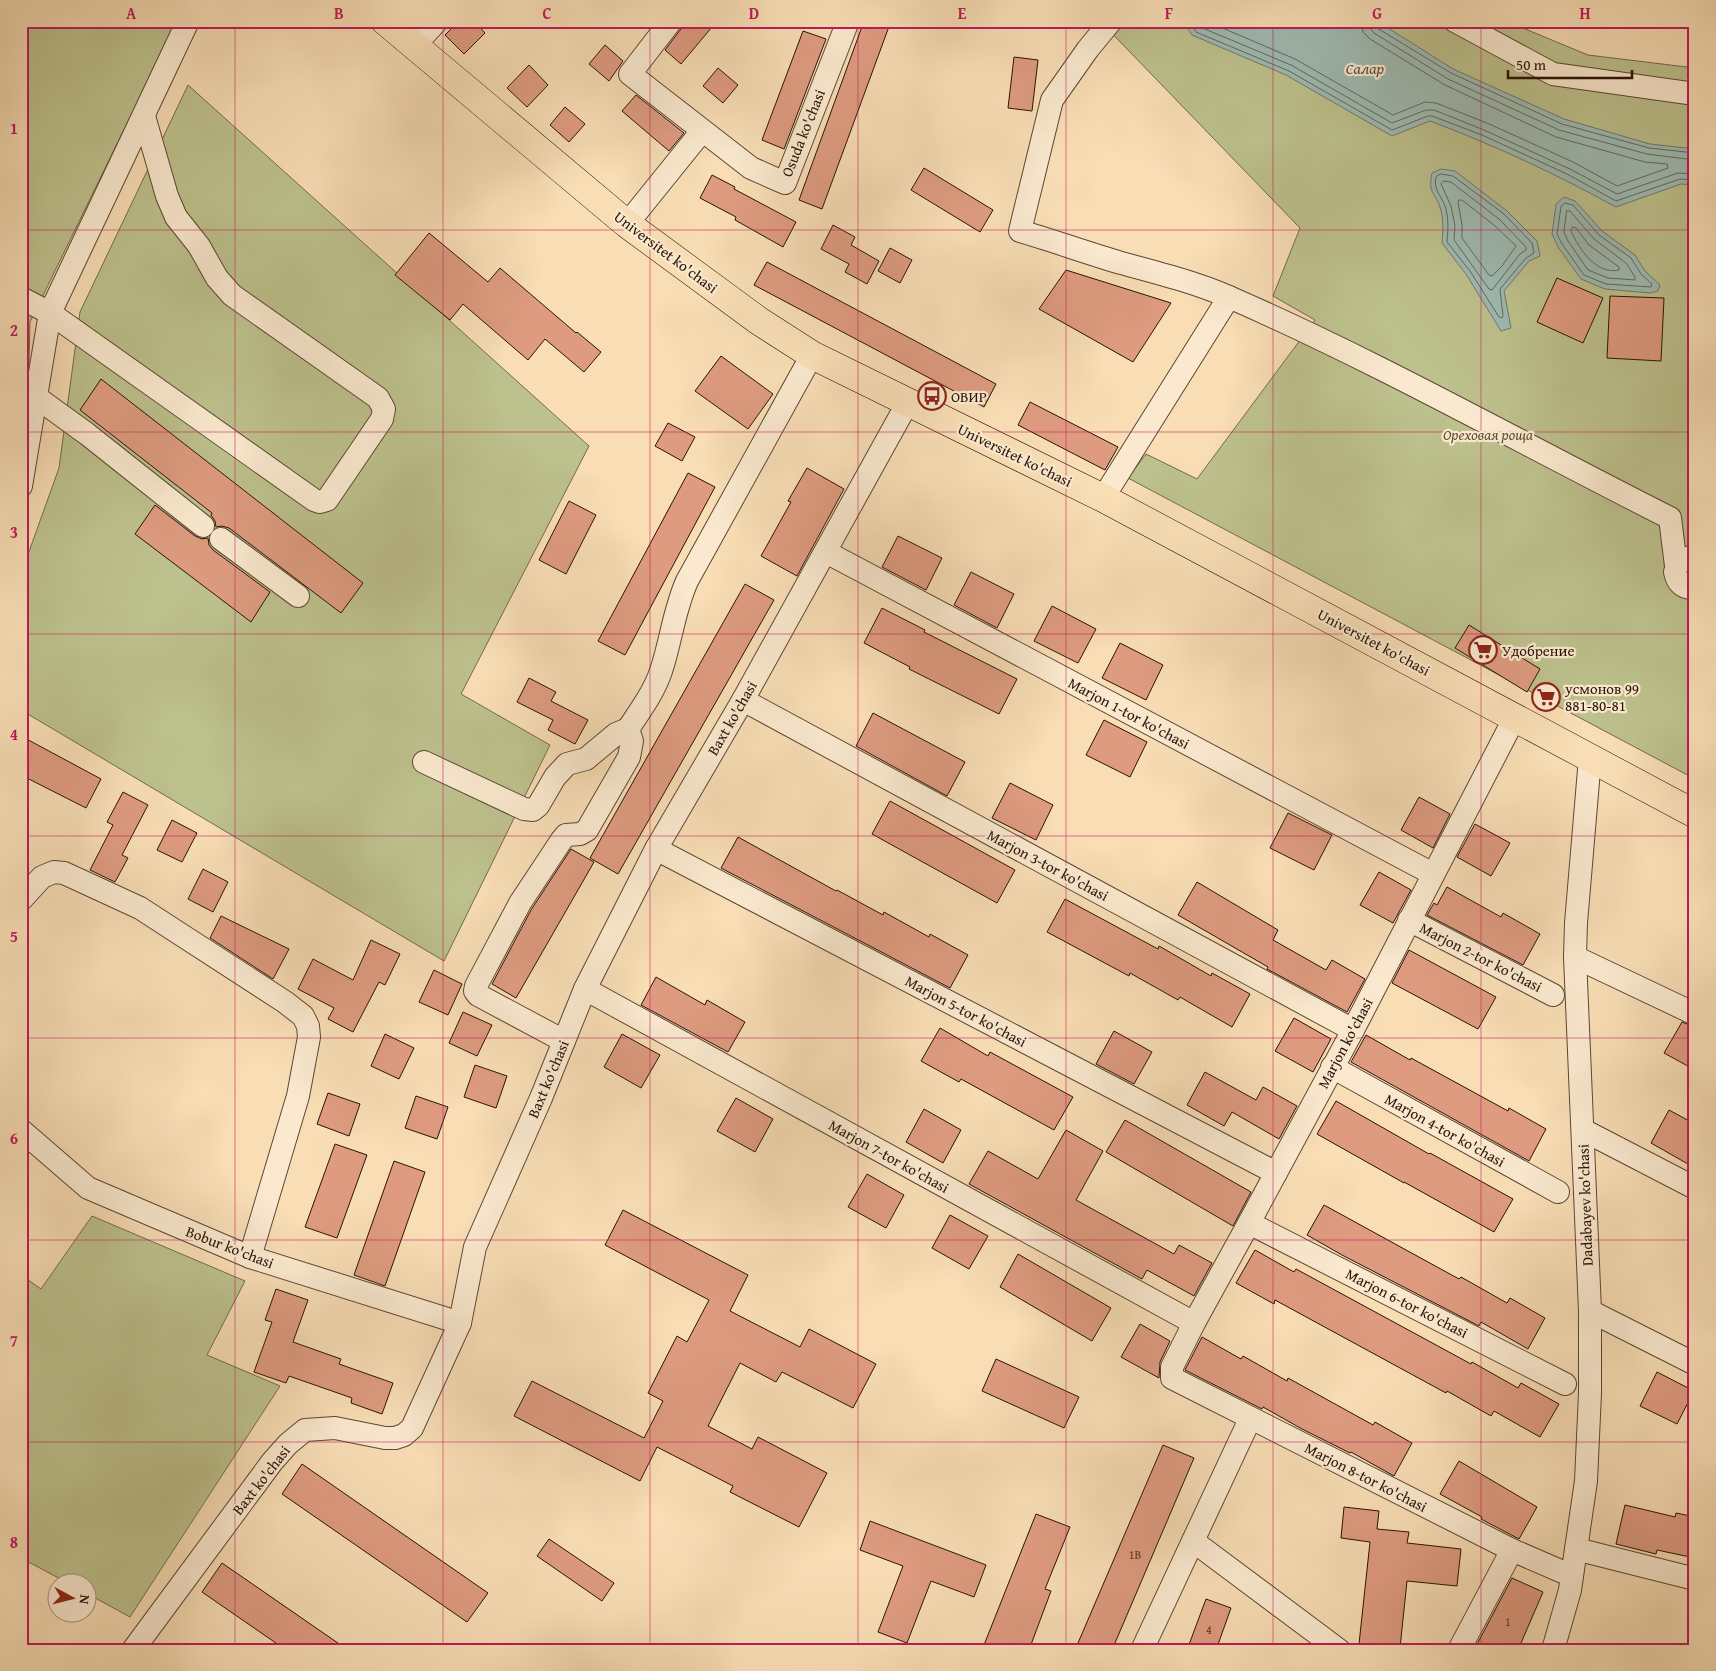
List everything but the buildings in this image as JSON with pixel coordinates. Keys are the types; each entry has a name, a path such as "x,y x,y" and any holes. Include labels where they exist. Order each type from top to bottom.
{"main road":[{"name":"Universitet ko'chasi","path":"386,21 627,224 759,321 812,355 1103,498 1695,814"}],"street":[{"path":"21,486 50,313 188,21"},
{"path":"414,46 437,21"},
{"name":"Osuda ko'chasi","path":"671,21 630,74 751,168 785,183 848,21"},
{"path":"1111,21 1088,49 1052,100 1020,231 1189,281 1229,297 1401,378 1670,518 1686,562 1675,572 1679,583 1684,586 1695,587"},
{"path":"1455,21 1553,74 1695,94"},
{"path":"21,298 50,313 314,500 320,502 327,500 382,418 384,409 378,398 232,295 217,278 199,246 176,216 167,196 144,116"},
{"path":"627,224 702,131"},
{"path":"1103,498 1229,297"},
{"path":"424,762 524,809 533,810 538,806 555,777 567,764 586,759 616,734 628,729 661,673 679,598 687,581 812,355"},
{"path":"36,397 88,434 203,526"},
{"name":"Baxt ko'chasi","path":"133,1650 272,1462 288,1444 305,1430 335,1428 395,1438 412,1428 460,1323 475,1247 585,990 656,849 743,700 908,402"},
{"path":"221,539 298,596"},
{"name":"Marjon 1-tor ko'chasi","path":"826,552 1433,874"},
{"name":"Marjon 3-tor ko'chasi","path":"743,700 1353,1030"},
{"name":"Marjon ko'chasi","path":"1172,1367 1353,1030 1515,717"},
{"path":"564,1041 478,995 475,991 476,986 520,903 560,841 566,835 580,834 587,830 629,757 632,741 628,729"},
{"name":"Dadabayev ko'chasi","path":"1553,1650 1570,1590 1586,1481 1590,1392 1590,1311 1575,957 1576,923 1590,758"},
{"name":"Marjon 5-tor ko'chasi","path":"656,849 1276,1173"},
{"path":"21,900 42,877 54,872 64,873 140,908 285,1002 303,1016 308,1026 309,1037 298,1096 250,1257"},
{"name":"Marjon 2-tor ko'chasi","path":"1409,920 1553,995"},
{"path":"1575,957 1695,1014"},
{"name":"Marjon 7-tor ko'chasi","path":"585,990 1194,1323"},
{"name":"Marjon 4-tor ko'chasi","path":"1332,1068 1558,1192"},
{"name":"Bobur ko'chasi","path":"21,1130 88,1188 250,1257 460,1323"},
{"path":"1583,1130 1695,1188"},
{"name":"Marjon 6-tor ko'chasi","path":"1250,1223 1565,1384"},
{"path":"1590,1311 1695,1364"},
{"name":"Marjon 8-tor ko'chasi","path":"1172,1367 1172,1378 1250,1419 1512,1550 1572,1576"},
{"path":"1142,1650 1250,1419"},
{"path":"1193,1541 1339,1650"},
{"path":"1576,1549 1695,1579"},
{"path":"1459,1650 1512,1550"}],"green space":[{"path":"21,21 177,21 30,322 27,438 21,453"},
{"name":"Ореховая роща","path":"1100,21 1506,21 1588,55 1695,68 1695,779 1128,478 1146,454 1197,479 1315,320 1273,296 1300,228"},
{"path":"188,85 589,446 461,694 550,745 444,961 21,710 21,574 59,468 80,312"},
{"path":"92,1216 245,1281 207,1355 280,1386 130,1617 98,1599 98,1574 51,1574 21,1558 21,1275 41,1289"}],"water":[{"name":"Салар","path":"1183,21 1377,21 1453,69 1564,119 1650,144 1695,149 1695,185 1681,184 1616,207 1524,161 1430,121 1392,136 1286,75 1192,35"},
{"path":"1441,169 1455,171 1507,211 1537,241 1540,256 1529,261 1504,291 1511,328 1501,331 1466,274 1442,243 1443,225 1441,212 1431,185 1432,173"},
{"path":"1564,197 1575,201 1602,231 1635,255 1645,271 1660,285 1658,291 1650,293 1605,289 1581,279 1558,247 1552,234 1556,204"}],"place":[{"name":"ОВИР","path":"932,396"},
{"name":"Удобрение","path":"1483,650"},
{"name":"усмонов 99 881-80-81","path":"1546,697"}]}
